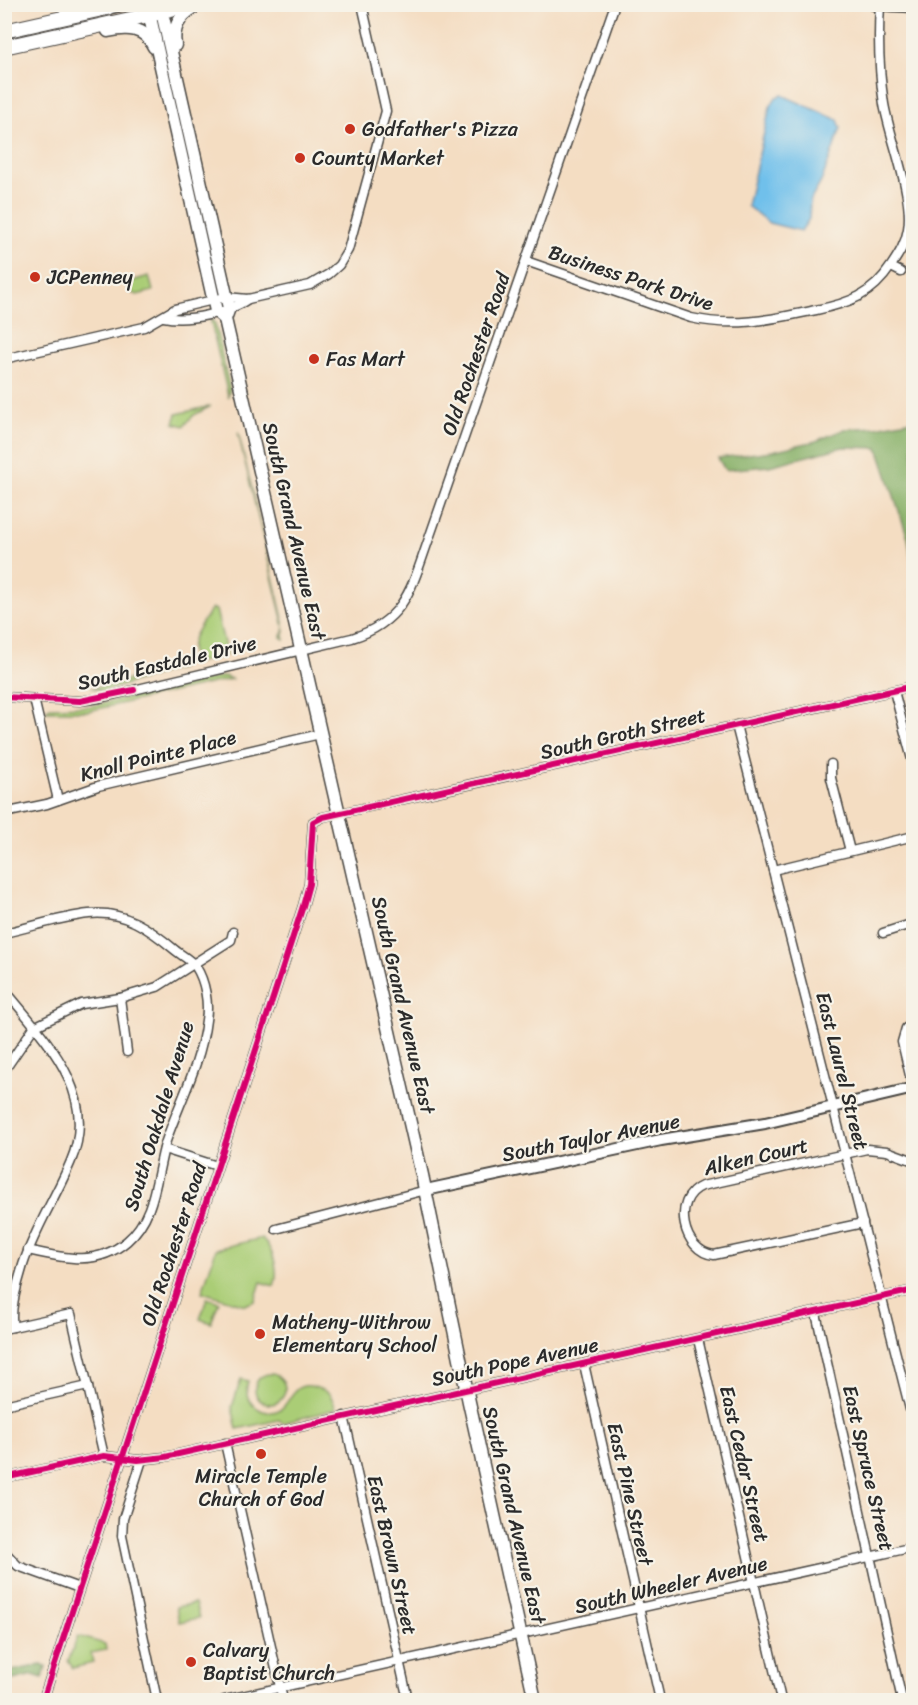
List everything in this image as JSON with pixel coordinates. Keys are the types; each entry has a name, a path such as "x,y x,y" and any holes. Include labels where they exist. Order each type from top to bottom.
{"main road":[{"path":"4,31 124,4"},
{"path":"874,4 914,6"},
{"path":"4,46 87,29 155,9 199,5"},
{"path":"183,105 185,88 174,36 180,20 199,5"},
{"name":"South Grand Avenue East","path":"155,9 160,62 222,307 426,1190 466,1389 535,1701"},
{"name":"South Grand Avenue East","path":"155,9 183,105 222,307"},
{"path":"87,29 103,32 127,27 141,32 152,42 160,62"}],"street":[{"path":"4,358 144,327 164,317 177,320 222,307 238,306 248,298 319,281 339,265 348,250 386,111 362,4"},
{"name":"Old Rochester Road","path":"301,650 352,638 372,630 392,616 408,595 615,4"},
{"name":"Business Park Drive","path":"526,261 691,318 730,324 754,323 854,301 877,286 891,267 907,236 909,212 884,104 880,68 880,5"},
{"path":"891,267 901,272"},
{"name":"South Eastdale Drive","path":"4,697 88,700 301,650"},
{"name":"South Groth Street","path":"339,814 914,686"},
{"path":"894,691 914,767"},
{"path":"34,699 58,800"},
{"name":"East Laurel Street","path":"736,725 914,1425"},
{"name":"Knoll Pointe Place","path":"4,813 58,800 98,786 320,734"},
{"path":"831,764 831,778 850,851"},
{"name":"Old Rochester Road","path":"43,1701 303,906 309,884 311,828 316,820 339,814"},
{"path":"773,870 914,837"},
{"path":"4,933 90,914 121,916 153,932 195,966"},
{"path":"883,933 914,924"},
{"path":"4,1071 34,1027 81,1004 120,998 157,987 195,966 231,940 233,932"},
{"name":"South Oakdale Avenue","path":"28,1250 59,1258 88,1259 114,1250 128,1241 147,1216 164,1149 197,1061 207,1018 205,991 195,966"},
{"path":"4,989 67,1072 74,1086 79,1119 74,1153 28,1250 9,1328 71,1314 104,1456"},
{"path":"120,998 127,1052"},
{"path":"907,1025 902,1042 913,1088"},
{"name":"South Taylor Avenue","path":"276,1229 426,1190 602,1152 765,1123 913,1088"},
{"path":"164,1149 217,1166"},
{"name":"Alken Court","path":"863,1223 714,1255 696,1248 686,1224 685,1203 690,1193 698,1188 846,1153 878,1149 914,1161"},
{"name":"South Pope Avenue","path":"4,1478 104,1456 142,1460 225,1443 914,1290"},
{"name":"East Spruce Street","path":"816,1313 902,1701"},
{"name":"East Cedar Street","path":"698,1339 781,1701"},
{"name":"East Pine Street","path":"584,1364 660,1701"},
{"path":"4,1405 88,1386"},
{"name":"East Brown Street","path":"344,1416 408,1701"},
{"path":"225,1443 283,1701"},
{"path":"142,1460 123,1519 122,1536 157,1701"},
{"name":"South Wheeler Avenue","path":"224,1701 914,1547"},
{"path":"4,1551 18,1566 79,1588"}],"green space":[{"path":"149,276 153,291 137,295 130,292 129,286 132,281"},
{"path":"210,318 215,324 230,390 228,396"},
{"path":"211,406 194,415 184,426 174,423 177,414"},
{"path":"913,420 913,569 908,538 878,448 843,447 769,466 725,470 718,458 772,451 816,441 845,429 876,427"},
{"path":"238,432 284,623 284,627"},
{"path":"212,608 216,610 227,655 196,663 192,656 192,641"},
{"path":"181,668 111,689 102,691 93,688"},
{"path":"224,676 231,679 88,711 44,711 50,707 91,706"},
{"path":"262,1238 274,1260 276,1280 274,1286 261,1282 255,1301 245,1305 202,1292 216,1249"},
{"path":"207,1298 219,1302 211,1323 200,1319"},
{"path":"270,1374 281,1378 285,1389 281,1400 270,1404 259,1400 255,1389 259,1378"},
{"path":"241,1379 248,1381 249,1400 263,1411 272,1412 283,1407 298,1388 304,1386 318,1388 330,1394 336,1409 283,1423 279,1420 237,1429 232,1407"},
{"path":"195,1603 199,1618 179,1622 176,1607"},
{"path":"78,1636 105,1644 106,1650 91,1653 93,1663 73,1668 68,1661"},
{"path":"46,1666 43,1678 33,1675 5,1682 5,1672"}],"water":[{"path":"782,95 838,120 841,128 821,182 810,201 809,219 801,231 769,223 747,206 770,107 776,97"}],"cycle path":[{"path":"43,1700 303,906 309,884 313,822 323,817 914,686"},
{"path":"4,697 80,701 134,690"},
{"path":"4,1478 104,1456 138,1460 165,1457 914,1290"}],"place":[{"name":"Godfather's Pizza","path":"350,129"},
{"name":"County Market","path":"300,158"},
{"name":"JCPenney","path":"35,277"},
{"name":"Fas Mart","path":"314,359"},
{"name":"Matheny-Withrow Elementary School","path":"260,1334"},
{"name":"Miracle Temple Church of God","path":"261,1454"},
{"name":"Calvary Baptist Church","path":"191,1662"}]}
